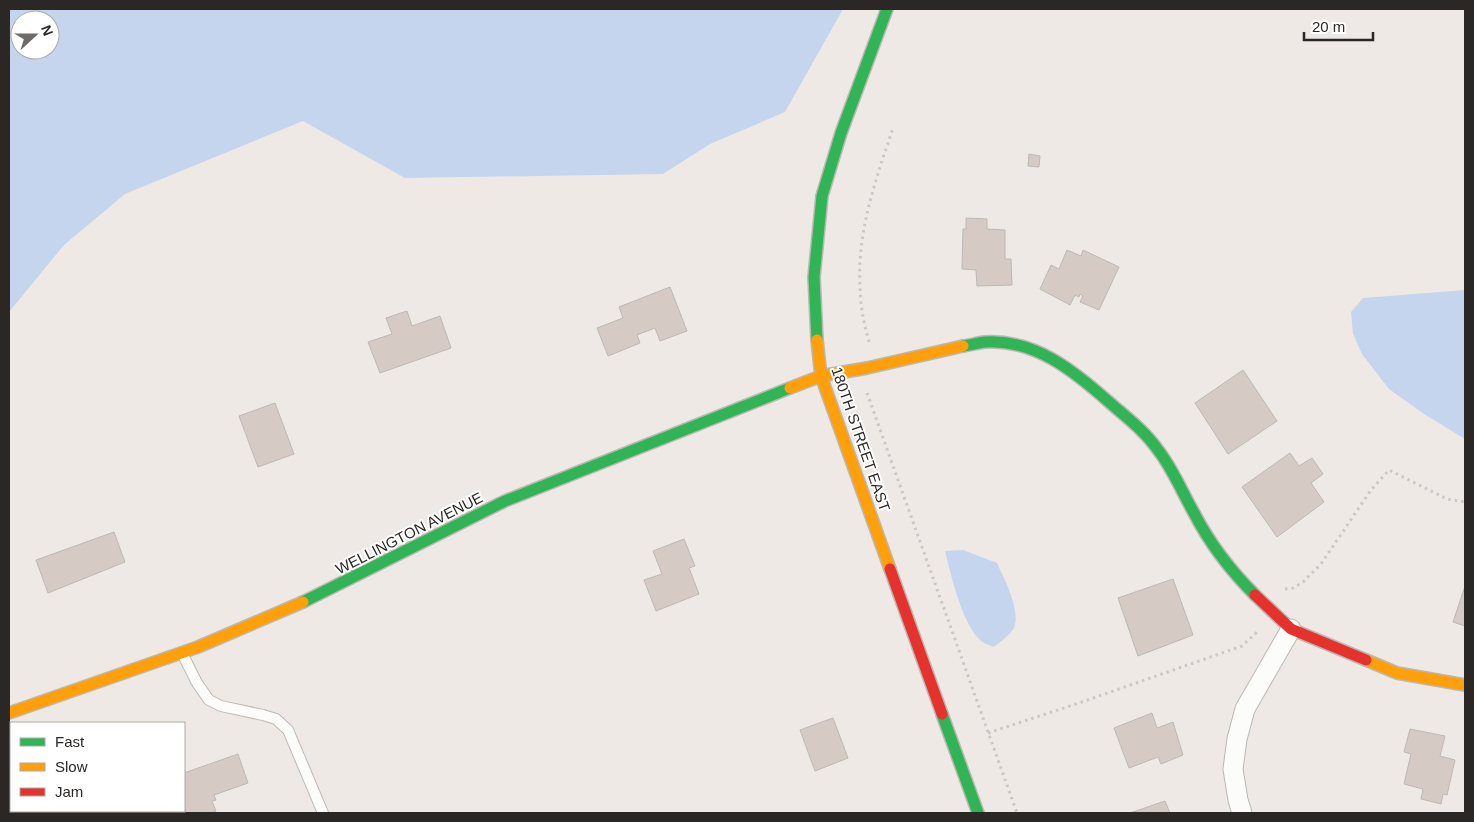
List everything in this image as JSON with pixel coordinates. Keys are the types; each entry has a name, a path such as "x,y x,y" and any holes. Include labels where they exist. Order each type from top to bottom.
{"street":[{"name":"180TH STREET EAST","path":"887,9 841,133 822,196 814,277 821,376 978,813"},
{"name":"WELLINGTON AVENUE","path":"9,712 182,652 312,598 505,501 821,376 986,342 1009,344 1036,350 1064,365 1118,409 1158,449 1176,477 1193,512 1217,552 1233,573 1291,629 1397,673 1465,685"},
{"path":"1242,813 1233,769 1236,740 1245,709 1291,629"}],"lane":[{"path":"182,652 197,683 209,700 222,706 276,719 288,730 323,813"}],"path":[{"path":"893,128 867,212 862,250 860,284 862,316 869,342 866,390 1017,813"}],"water":[{"path":"9,9 843,9 785,112 710,144 663,174 405,178 303,121 125,194 64,245 9,312"},
{"path":"1465,290 1465,439 1424,414 1389,389 1362,354 1353,334 1351,312 1363,298"},
{"path":"963,550 997,563 1014,603 1016,620 1014,628 994,647 981,641 968,622 950,573 945,551"}],"building":[{"path":"1029,154 1040,156 1039,167 1028,166"},
{"path":"966,218 987,219 987,229 1005,230 1005,259 1011,259 1012,285 977,286 976,270 962,269 963,229 966,229"},
{"path":"1067,250 1081,256 1083,250 1119,267 1099,310 1080,302 1083,296 1080,294 1079,297 1075,295 1070,305 1040,289 1051,265 1059,269"},
{"path":"670,287 687,331 660,341 655,328 637,335 640,343 608,356 597,328 623,318 619,307"},
{"path":"407,311 412,326 440,316 451,348 380,373 368,342 392,334 386,318"},
{"path":"1243,370 1277,421 1228,454 1195,403"},
{"path":"275,403 294,454 258,467 239,416"},
{"path":"1290,453 1299,466 1312,458 1323,474 1311,483 1324,502 1277,537 1242,487"},
{"path":"114,532 125,562 48,593 36,560"},
{"path":"684,539 695,566 689,568 699,594 656,611 644,580 662,574 653,551"},
{"path":"1173,579 1193,635 1138,656 1118,598"},
{"path":"1465,586 1465,626 1453,622"},
{"path":"1152,713 1157,728 1173,722 1183,755 1161,764 1158,757 1129,768 1114,728"},
{"path":"833,718 848,758 815,771 800,730"},
{"path":"1410,729 1445,736 1440,756 1455,760 1447,795 1443,794 1441,804 1421,799 1423,789 1404,784 1411,754 1404,752"},
{"path":"238,754 248,783 214,795 216,800 212,801 216,811 210,813 186,813 185,773"},
{"path":"1165,801 1170,813 1130,813"}],"traffic: fast":[{"path":"817,340 814,277 822,196 841,133 887,9"},
{"path":"963,346 985,342 1003,342 1037,351 1053,359 1096,390 1135,424 1153,443 1168,465 1214,546 1237,576 1255,595"},
{"path":"303,602 505,501 790,388"},
{"path":"942,714 978,813"}],"traffic: slow":[{"path":"817,340 821,376 890,569"},
{"path":"790,388 821,376 867,368 963,346"},
{"path":"9,713 198,647 303,602"},
{"path":"1366,660 1397,673 1465,685"}],"traffic: jam":[{"path":"890,569 942,714"},
{"path":"1255,595 1291,629 1366,660"}]}
